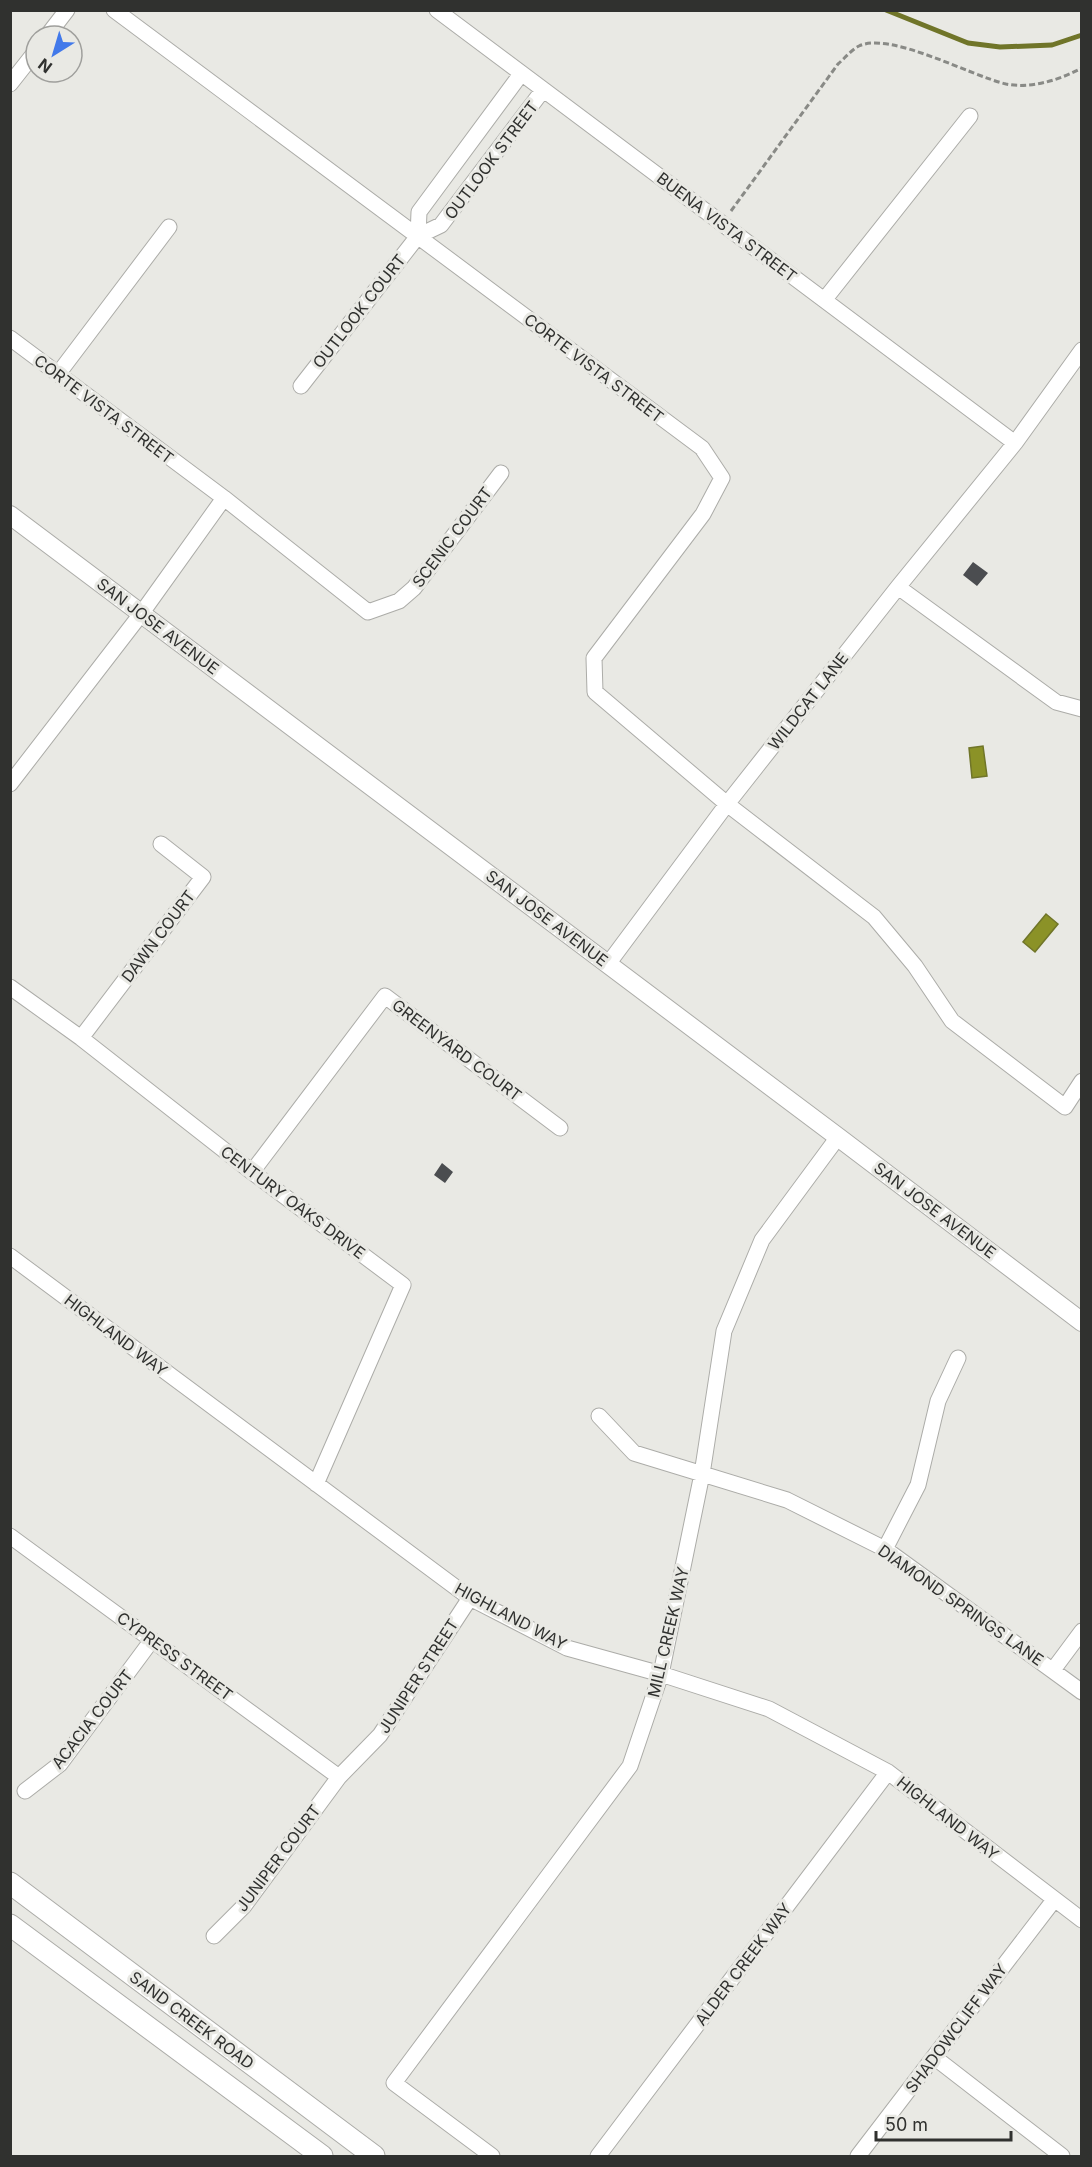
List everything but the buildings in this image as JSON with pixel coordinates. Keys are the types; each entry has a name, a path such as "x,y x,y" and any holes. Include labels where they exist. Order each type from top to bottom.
{"main road":[{"name":"SAND CREEK ROAD","path":"10,1883 374,2157"},
{"name":"SAND CREEK ROAD","path":"10,1925 322,2157"}],"street":[{"path":"56,24 67,10"},
{"name":"CORTE VISTA STREET","path":"114,10 702,448 722,478 703,514 594,658 595,692 727,804"},
{"name":"BUENA VISTA STREET","path":"437,10 1015,443"},
{"path":"10,84 24,66"},
{"name":"OUTLOOK STREET","path":"521,74 419,212 418,236 441,225 543,90"},
{"path":"825,300 970,116"},
{"path":"58,374 169,227"},
{"name":"OUTLOOK COURT","path":"301,386 418,236"},
{"name":"CORTE VISTA STREET","path":"10,338 224,498 368,612"},
{"name":"WILDCAT LANE","path":"608,964 727,804 1015,443 1082,350"},
{"name":"SCENIC COURT","path":"368,612 399,601 414,588 501,473"},
{"path":"12,780 141,614 224,498"},
{"name":"SAN JOSE AVENUE","path":"10,516 1082,1322"},
{"path":"898,587 1056,702 1082,709"},
{"path":"727,804 874,917 915,966 951,1021 1065,1107 1082,1081"},
{"name":"DAWN COURT","path":"81,1038 203,877 160,844"},
{"name":"CENTURY OAKS DRIVE","path":"10,987 81,1038 252,1172 403,1285 316,1484"},
{"name":"GREENYARD COURT","path":"252,1172 385,996 560,1128"},
{"name":"MILL CREEK WAY","path":"492,2157 394,2083 630,1766 662,1674 702,1474 724,1331 762,1240 838,1137"},
{"name":"HIGHLAND WAY","path":"11,1256 470,1598 567,1648 662,1674 769,1710 888,1772 1082,1920"},
{"path":"885,1549 918,1485 938,1401 958,1358"},
{"name":"DIAMOND SPRINGS LANE","path":"599,1416 634,1453 787,1500 885,1549 1082,1692"},
{"name":"CYPRESS STREET","path":"10,1536 339,1777"},
{"name":"JUNIPER STREET","path":"339,1777 381,1735 470,1598"},
{"path":"1053,1670 1082,1631"},
{"name":"ACACIA COURT","path":"25,1791 60,1764 152,1640"},
{"name":"ALDER CREEK WAY","path":"598,2157 888,1772"},
{"name":"JUNIPER COURT","path":"214,1936 244,1906 339,1777"},
{"name":"SHADOWCLIFF WAY","path":"858,2157 1054,1900"},
{"path":"934,2058 1062,2157"}],"path":[{"path":"722,223 838,64 859,46 876,43 900,46 1006,84 1041,84 1082,68"}],"shaded area":[{"path":"983,746 987,776 972,778 969,748"},
{"path":"1046,914 1058,924 1035,952 1023,942"}],"waterway":[{"path":"886,10 968,43 1000,47 1052,45 1082,35"}]}
